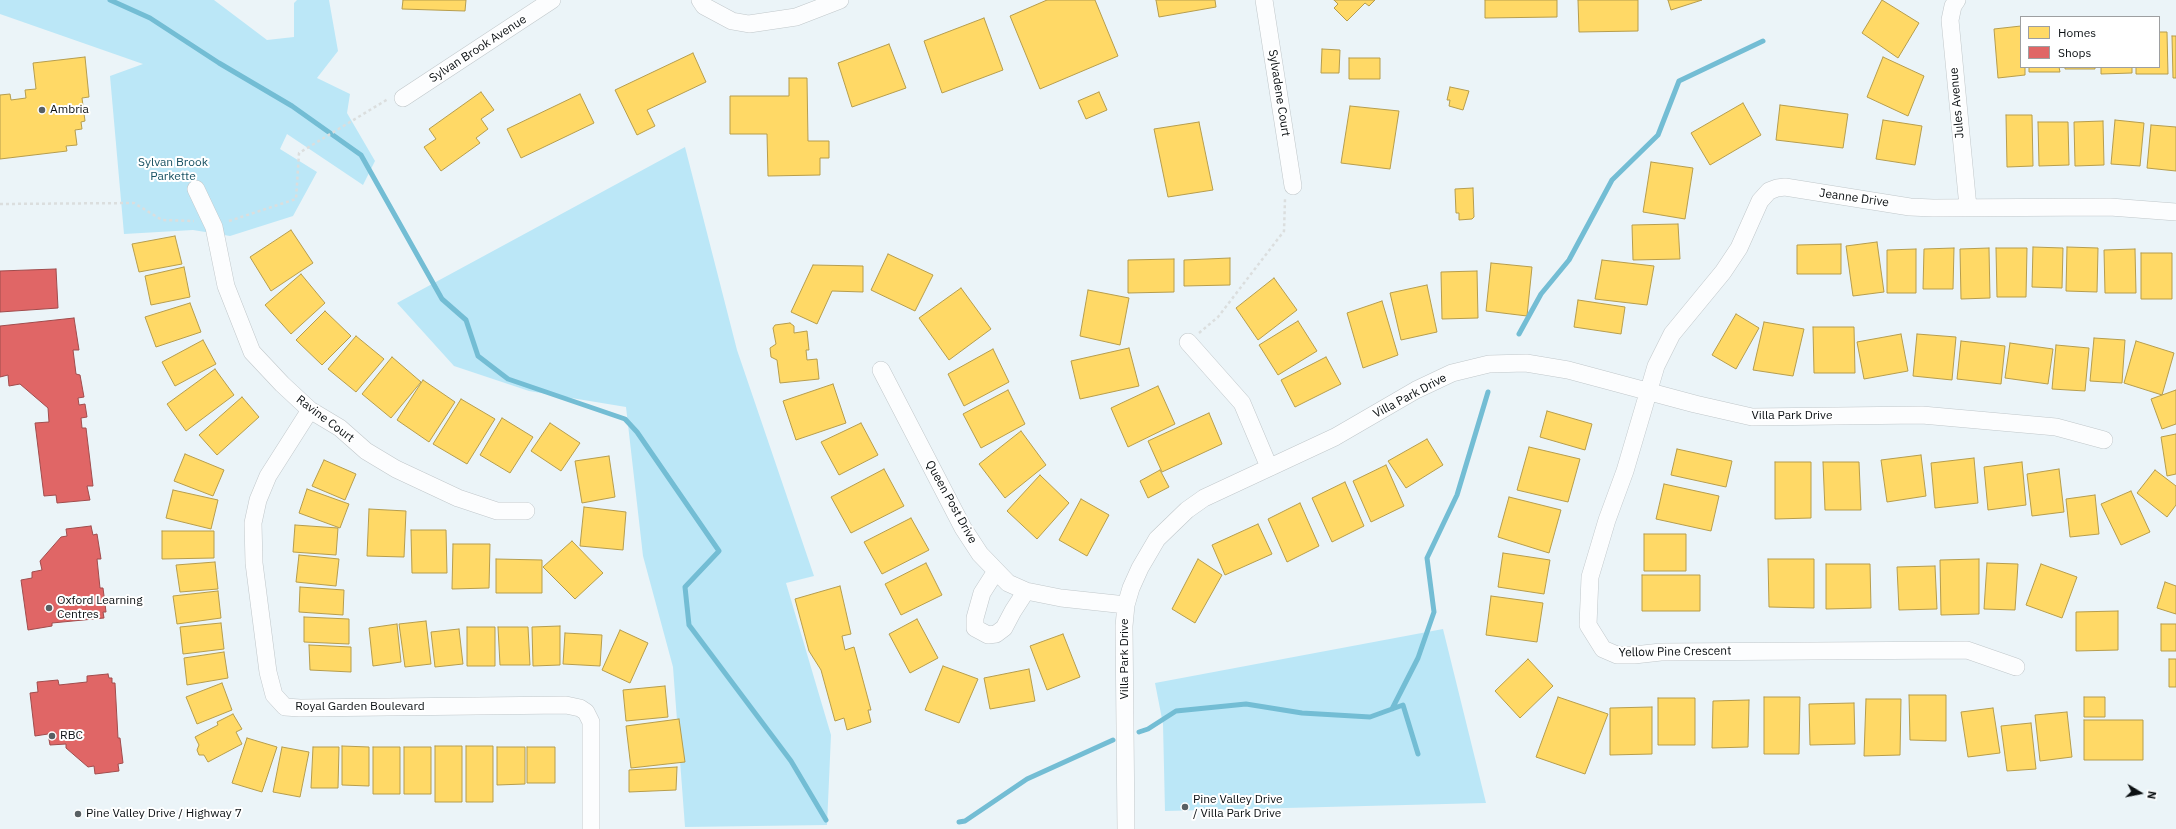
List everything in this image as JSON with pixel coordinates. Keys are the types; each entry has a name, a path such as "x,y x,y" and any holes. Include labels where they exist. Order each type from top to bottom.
{"street":[{"name":"Sylvan Brook Avenue","path":"403,98 552,0"},
{"path":"700,0 704,6 732,21 749,24 796,17 840,0"},
{"name":"Sylvadene Court","path":"1264,0 1293,186"},
{"name":"Jules Avenue","path":"1957,0 1953,6 1950,20 1968,207"},
{"name":"Jeanne Drive","path":"1648,392 1656,366 1665,346 1735,254 1751,226 1760,201 1769,191 1785,187 1910,207 2110,207 2176,212"},
{"name":"Ravine Court","path":"196,189 214,227 226,286 252,352 282,384 310,410 340,428 366,451 396,469 458,498 497,511 526,511"},
{"path":"1188,342 1226,383 1242,403 1269,467"},
{"name":"Villa Park Drive","path":"1126,829 1126,741 1123,668 1126,605 1140,568 1157,540 1170,524 1204,498 1335,437 1432,382 1452,373 1489,364 1506,363 1542,365 1752,417 1922,415 2056,427 2104,440"},
{"name":"Queen Post Drive","path":"881,370 963,528 980,554 1008,583 1026,591 1061,598 1126,605"},
{"name":"Yellow Pine Crescent","path":"1648,392 1590,578 1588,626 1603,649 1617,654 1634,655 1661,652 1967,650 2016,667"},
{"name":"Royal Garden Boulevard","path":"310,410 268,476 258,500 253,523 254,563 268,672 274,695 284,706 300,708 566,705 580,708 586,712 591,722 591,829"},
{"path":"996,571 982,593 976,612 975,628 988,635 996,634 1004,628 1026,591"}],"path":[{"path":"0,204 134,203 162,220 195,221 214,227 296,199 299,153 386,99 403,98"},
{"path":"1188,342 1218,316 1284,231 1284,200 1293,186"}],"green space":[{"name":"Sylvan Brook Parkette","path":"0,0 214,0 267,40 294,37 294,3 297,0 329,0 338,51 317,78 350,94 347,113 375,161 363,185 287,134 280,149 317,172 293,216 230,236 193,230 124,234 110,76 143,64 0,14"},
{"path":"685,147 737,350 814,576 786,583 831,735 827,825 685,827 673,667 643,556 626,407 529,391 454,366 397,303"},
{"path":"1443,629 1486,803 1165,811 1163,724 1155,683"}],"building: Homes":[{"path":"403,0 466,0 465,11 402,9"},
{"path":"1047,0 1095,0 1118,56 1040,89 1010,16"},
{"path":"1156,0 1215,0 1216,7 1159,17"},
{"path":"1334,0 1375,0 1369,6 1365,3 1347,21 1334,8 1338,4"},
{"path":"1485,0 1557,0 1557,17 1485,18"},
{"path":"1578,0 1638,0 1638,31 1579,32"},
{"path":"1668,0 1702,0 1671,10"},
{"path":"1882,0 1919,23 1898,58 1862,33"},
{"path":"984,18 1003,70 942,93 924,41"},
{"path":"2020,26 2020,68 2025,68 2025,75 1998,78 1994,29"},
{"path":"2160,32 2167,32 2168,74 2136,74 2136,68 2160,68"},
{"path":"2172,36 2176,36 2176,78 2173,78"},
{"path":"889,44 906,88 852,107 838,63"},
{"path":"1322,49 1340,50 1339,73 1321,73"},
{"path":"693,53 706,82 647,110 655,126 637,135 615,90"},
{"name":"Ambria","path":"85,57 89,97 82,98 85,121 81,122 82,129 75,130 77,145 66,146 67,151 0,159 0,95 10,94 11,100 26,98 25,90 36,89 33,63"},
{"path":"1883,57 1924,76 1908,116 1867,97"},
{"path":"1349,58 1380,58 1380,79 1349,79"},
{"path":"2029,68 2059,68 2060,72 2029,72"},
{"path":"2065,68 2095,68 2095,69"},
{"path":"2101,68 2132,68 2132,73 2101,74"},
{"path":"789,78 807,78 808,141 829,141 829,158 820,158 820,175 768,176 767,134 730,134 730,96 789,96"},
{"path":"1450,87 1469,91 1463,110 1449,106 1450,100 1447,100"},
{"path":"481,92 494,110 481,119 488,129 476,138 480,143 441,171 424,147 436,139 429,129"},
{"path":"1099,92 1107,110 1086,119 1078,101"},
{"path":"580,94 594,123 521,158 507,129"},
{"path":"1743,103 1761,135 1710,165 1691,133"},
{"path":"1780,105 1848,114 1843,148 1776,140"},
{"path":"1350,106 1399,111 1390,169 1341,163"},
{"path":"2006,115 2032,115 2033,166 2007,167"},
{"path":"1883,120 1922,126 1915,165 1876,159"},
{"path":"2115,120 2144,123 2140,166 2111,164"},
{"path":"2103,121 2104,165 2075,166 2074,122"},
{"path":"1199,122 1213,190 1168,197 1154,129"},
{"path":"2038,122 2068,122 2069,165 2039,166"},
{"path":"2151,125 2176,127 2176,171 2147,168"},
{"path":"1651,162 1693,168 1685,219 1643,212"},
{"path":"1473,188 1474,217 1472,219 1459,220 1459,213 1456,213 1455,189"},
{"path":"1678,224 1680,259 1633,260 1632,225"},
{"path":"291,230 313,263 271,291 250,257"},
{"path":"175,236 182,264 139,272 132,244"},
{"path":"1877,242 1884,292 1853,296 1846,246"},
{"path":"1841,244 1841,274 1797,274 1797,245"},
{"path":"2033,247 2063,248 2062,288 2032,287"},
{"path":"2067,247 2098,248 2097,292 2066,291"},
{"path":"1954,248 1953,289 1923,289 1924,249"},
{"path":"1989,248 1990,298 1961,299 1960,249"},
{"path":"1996,248 2027,248 2026,297 1997,297"},
{"path":"1916,249 1916,293 1887,293 1887,250"},
{"path":"2135,249 2136,293 2105,293 2104,250"},
{"path":"2141,253 2172,253 2172,299 2141,299"},
{"path":"888,254 933,275 915,311 871,290"},
{"path":"1230,258 1230,285 1184,286 1184,260"},
{"path":"1174,259 1174,292 1128,293 1128,260"},
{"path":"1602,260 1654,266 1647,305 1595,299"},
{"path":"1491,263 1532,267 1527,316 1486,311"},
{"path":"813,265 863,266 863,292 832,291 817,324 791,312"},
{"path":"184,267 190,297 151,305 145,276"},
{"path":"1477,271 1478,318 1442,319 1441,272"},
{"path":"301,274 325,303 291,334 265,305"},
{"path":"1274,278 1297,310 1258,340 1236,308"},
{"path":"1427,285 1437,332 1401,340 1390,293"},
{"path":"961,288 991,329 949,360 919,318"},
{"path":"1088,290 1129,298 1120,345 1080,336"},
{"path":"1578,300 1625,307 1621,334 1574,327"},
{"path":"1382,301 1398,355 1363,368 1347,313"},
{"path":"190,303 201,332 156,347 145,317"},
{"path":"325,311 351,336 322,365 296,340"},
{"path":"1736,314 1759,328 1736,369 1712,355"},
{"path":"1298,321 1317,351 1278,375 1259,345"},
{"path":"1764,322 1804,329 1793,376 1753,370"},
{"path":"790,323 794,326 794,333 807,331 809,350 806,350 807,360 817,359 819,379 780,383 777,360 771,357 770,348 776,344 773,328 775,325"},
{"path":"1813,327 1854,327 1855,373 1814,373"},
{"path":"1901,334 1908,371 1864,379 1857,342"},
{"path":"1917,334 1956,337 1952,380 1913,376"},
{"path":"356,336 384,359 356,392 328,369"},
{"path":"2094,338 2125,340 2122,383 2090,381"},
{"path":"203,340 216,364 175,386 162,362"},
{"path":"1961,341 2005,346 2001,384 1957,379"},
{"path":"2136,341 2174,353 2162,395 2124,383"},
{"path":"2010,343 2053,349 2048,384 2005,378"},
{"path":"2056,345 2089,348 2085,391 2052,389"},
{"path":"1129,348 1139,386 1080,399 1071,361"},
{"path":"993,349 1009,382 964,406 948,374"},
{"path":"392,357 421,382 391,418 362,394"},
{"path":"1326,357 1341,384 1295,407 1281,380"},
{"path":"215,369 234,395 186,431 167,404"},
{"path":"423,380 455,402 429,442 397,420"},
{"path":"833,384 846,423 796,440 783,401"},
{"path":"1158,386 1175,424 1128,447 1111,408"},
{"path":"1008,390 1025,424 981,448 963,414"},
{"path":"2176,390 2176,424 2162,429 2151,399"},
{"path":"242,397 259,417 217,455 199,435"},
{"path":"461,399 495,419 467,464 433,444"},
{"path":"1547,411 1592,424 1585,450 1540,437"},
{"path":"1209,413 1222,444 1162,472 1148,441"},
{"path":"502,418 533,437 510,473 480,455"},
{"path":"550,423 580,443 561,471 531,451"},
{"path":"861,423 878,455 839,475 821,442"},
{"path":"1021,431 1046,465 1005,498 979,464"},
{"path":"2176,434 2176,474 2167,476 2161,437"},
{"path":"1427,439 1443,465 1406,488 1388,461"},
{"path":"1529,447 1580,459 1568,502 1517,490"},
{"path":"1677,449 1732,461 1726,487 1671,475"},
{"path":"185,454 224,470 213,496 174,481"},
{"path":"1921,455 1926,496 1887,502 1881,460"},
{"path":"609,456 615,497 582,503 575,461"},
{"path":"1974,458 1978,503 1935,508 1931,463"},
{"path":"324,460 356,474 345,500 312,486"},
{"path":"1775,462 1811,462 1811,518 1775,519"},
{"path":"1823,462 1859,462 1861,510 1825,510"},
{"path":"2022,462 2026,505 1988,510 1984,467"},
{"path":"1386,465 1404,506 1371,522 1353,481"},
{"path":"884,469 904,506 851,533 831,497"},
{"path":"2059,469 2064,512 2032,516 2027,474"},
{"path":"1160,470 1169,487 1148,498 1140,481"},
{"path":"2155,470 2176,486 2176,505 2167,517 2137,493"},
{"path":"1040,475 1069,503 1037,539 1007,511"},
{"path":"1345,482 1364,526 1332,542 1312,498"},
{"path":"1664,484 1719,496 1711,531 1656,519"},
{"path":"307,489 349,504 340,528 299,513"},
{"path":"173,490 218,500 211,529 166,518"},
{"path":"2131,491 2150,532 2121,545 2101,504"},
{"path":"2095,495 2099,534 2070,537 2066,499"},
{"path":"1509,497 1561,510 1549,553 1498,537"},
{"path":"1081,499 1109,515 1087,556 1059,540"},
{"path":"1300,503 1319,546 1287,562 1268,519"},
{"path":"584,507 626,512 623,550 580,546"},
{"path":"369,509 406,511 404,557 367,556"},
{"path":"911,518 929,550 882,574 864,542"},
{"path":"1258,524 1272,554 1225,575 1212,545"},
{"path":"295,525 338,528 336,555 293,552"},
{"path":"411,530 446,530 447,573 412,573"},
{"path":"162,531 214,531 214,558 162,559"},
{"path":"1644,534 1686,534 1686,571 1644,571"},
{"path":"572,541 603,573 575,599 543,567"},
{"path":"453,544 490,544 489,588 452,589"},
{"path":"1503,553 1550,560 1544,594 1498,587"},
{"path":"299,555 339,559 336,586 296,582"},
{"path":"496,559 542,560 542,593 496,593"},
{"path":"1198,559 1222,575 1195,623 1172,609"},
{"path":"1768,559 1814,559 1814,608 1769,607"},
{"path":"1979,559 1979,614 1941,615 1940,560"},
{"path":"215,562 218,589 180,592 176,565"},
{"path":"926,563 942,595 901,615 885,584"},
{"path":"1987,563 2018,564 2015,610 1984,609"},
{"path":"1826,564 1870,564 1871,608 1826,609"},
{"path":"2041,564 2077,577 2062,618 2026,605"},
{"path":"1935,566 1937,609 1899,610 1897,567"},
{"path":"1642,575 1700,575 1700,611 1642,611"},
{"path":"2165,582 2176,586 2176,614 2157,608"},
{"path":"840,586 851,634 842,636 845,650 854,647 871,710 868,710 871,722 847,730 844,718 835,721 821,670 809,651 795,599"},
{"path":"300,587 344,590 343,615 299,612"},
{"path":"218,591 221,618 177,624 173,596"},
{"path":"1491,596 1543,603 1537,642 1486,635"},
{"path":"2118,611 2118,650 2076,651 2076,612"},
{"path":"304,617 349,619 349,644 304,642"},
{"path":"917,619 938,658 910,673 889,634"},
{"path":"426,621 431,664 405,667 399,624"},
{"path":"221,623 224,649 183,654 180,627"},
{"path":"397,624 401,662 373,666 369,628"},
{"path":"2161,624 2176,624 2176,651 2161,651"},
{"path":"560,626 560,665 533,666 532,627"},
{"path":"467,627 495,627 495,666 467,666"},
{"path":"498,627 528,627 530,665 500,665"},
{"path":"459,629 463,664 435,667 431,632"},
{"path":"620,630 648,643 630,683 602,670"},
{"path":"565,633 602,635 600,666 563,664"},
{"path":"1063,634 1080,677 1047,690 1030,646"},
{"path":"309,645 351,647 351,672 310,670"},
{"path":"224,652 228,678 187,685 184,658"},
{"path":"1528,659 1553,686 1520,718 1495,691"},
{"path":"2169,659 2176,659 2176,687 2169,687"},
{"path":"943,666 978,679 959,723 925,710"},
{"path":"1029,669 1035,701 990,709 984,678"},
{"path":"222,683 232,710 197,724 186,697"},
{"path":"665,686 668,717 626,721 623,690"},
{"path":"1909,695 1946,695 1946,741 1910,740"},
{"path":"1558,697 1608,714 1585,774 1536,757"},
{"path":"1764,697 1800,697 1799,754 1764,754"},
{"path":"2084,697 2105,697 2105,717 2084,717"},
{"path":"1658,698 1695,698 1695,745 1658,745"},
{"path":"1866,699 1901,699 1900,755 1864,756"},
{"path":"1749,700 1748,747 1712,748 1713,701"},
{"path":"1854,703 1855,744 1810,745 1809,704"},
{"path":"1652,707 1652,754 1610,755 1610,708"},
{"path":"1993,708 2000,753 1968,757 1961,712"},
{"path":"2067,712 2072,757 2040,761 2035,715"},
{"path":"233,714 242,729 236,732 242,744 208,762 204,755 199,755 197,750 199,745 195,737 218,725 217,722"},
{"path":"679,719 685,762 631,768 626,726"},
{"path":"2084,720 2143,720 2143,760 2084,760"},
{"path":"2031,723 2036,769 2007,771 2001,726"},
{"path":"247,738 277,747 262,792 232,783"},
{"path":"342,746 369,747 369,786 342,785"},
{"path":"435,746 462,746 462,802 435,802"},
{"path":"466,746 493,746 493,802 466,802"},
{"path":"282,747 309,752 300,797 273,792"},
{"path":"313,747 339,747 338,788 311,788"},
{"path":"373,747 400,747 400,794 373,794"},
{"path":"404,747 431,747 431,794 404,794"},
{"path":"497,747 525,747 525,784 497,785"},
{"path":"527,747 555,747 555,783 527,783"},
{"path":"677,767 676,790 629,792 629,770"}],"building: Shops":[{"path":"56,269 58,308 0,312 0,271"},
{"path":"74,318 79,350 73,350 76,374 80,375 84,397 78,398 79,405 85,404 87,417 81,418 82,428 86,428 93,486 87,486 90,500 57,503 56,495 44,496 35,423 49,422 48,408 20,384 9,386 8,375 0,377 0,326"},
{"path":"91,526 93,535 97,534 101,559 97,559 100,588 103,588 106,612 103,612 104,618 52,623 52,626 28,630 21,580 32,578 32,572 42,570 40,561 61,537 67,536 66,529"},
{"path":"108,674 109,678 112,678 112,683 115,683 118,738 120,738 123,763 118,764 119,771 95,774 94,766 88,767 66,748 66,744 50,745 48,734 35,736 30,693 38,692 37,682 58,680 59,685 87,682 87,676"}],"waterway":[{"path":"110,0 150,18 219,63 292,106 361,155 442,299 466,320 478,356 508,379 625,419 637,432 719,551 685,587 689,625 791,761 826,820"},
{"path":"1519,334 1541,294 1569,260 1612,180 1658,135 1679,81 1763,41"},
{"path":"1392,709 1418,658 1434,612 1427,558 1457,495 1488,392"},
{"path":"1139,732 1148,729 1176,711 1246,704 1302,713 1370,717 1403,705 1418,754"},
{"path":"959,822 965,821 1027,779 1113,740"}],"place":[{"name":"Ambria","path":"42,110"},
{"name":"Oxford Learning Centres","path":"49,608"},
{"name":"RBC","path":"52,736"},
{"name":"Pine Valley Drive / Villa Park Drive","path":"1185,807"},
{"name":"Pine Valley Drive / Highway 7","path":"78,814"}]}
